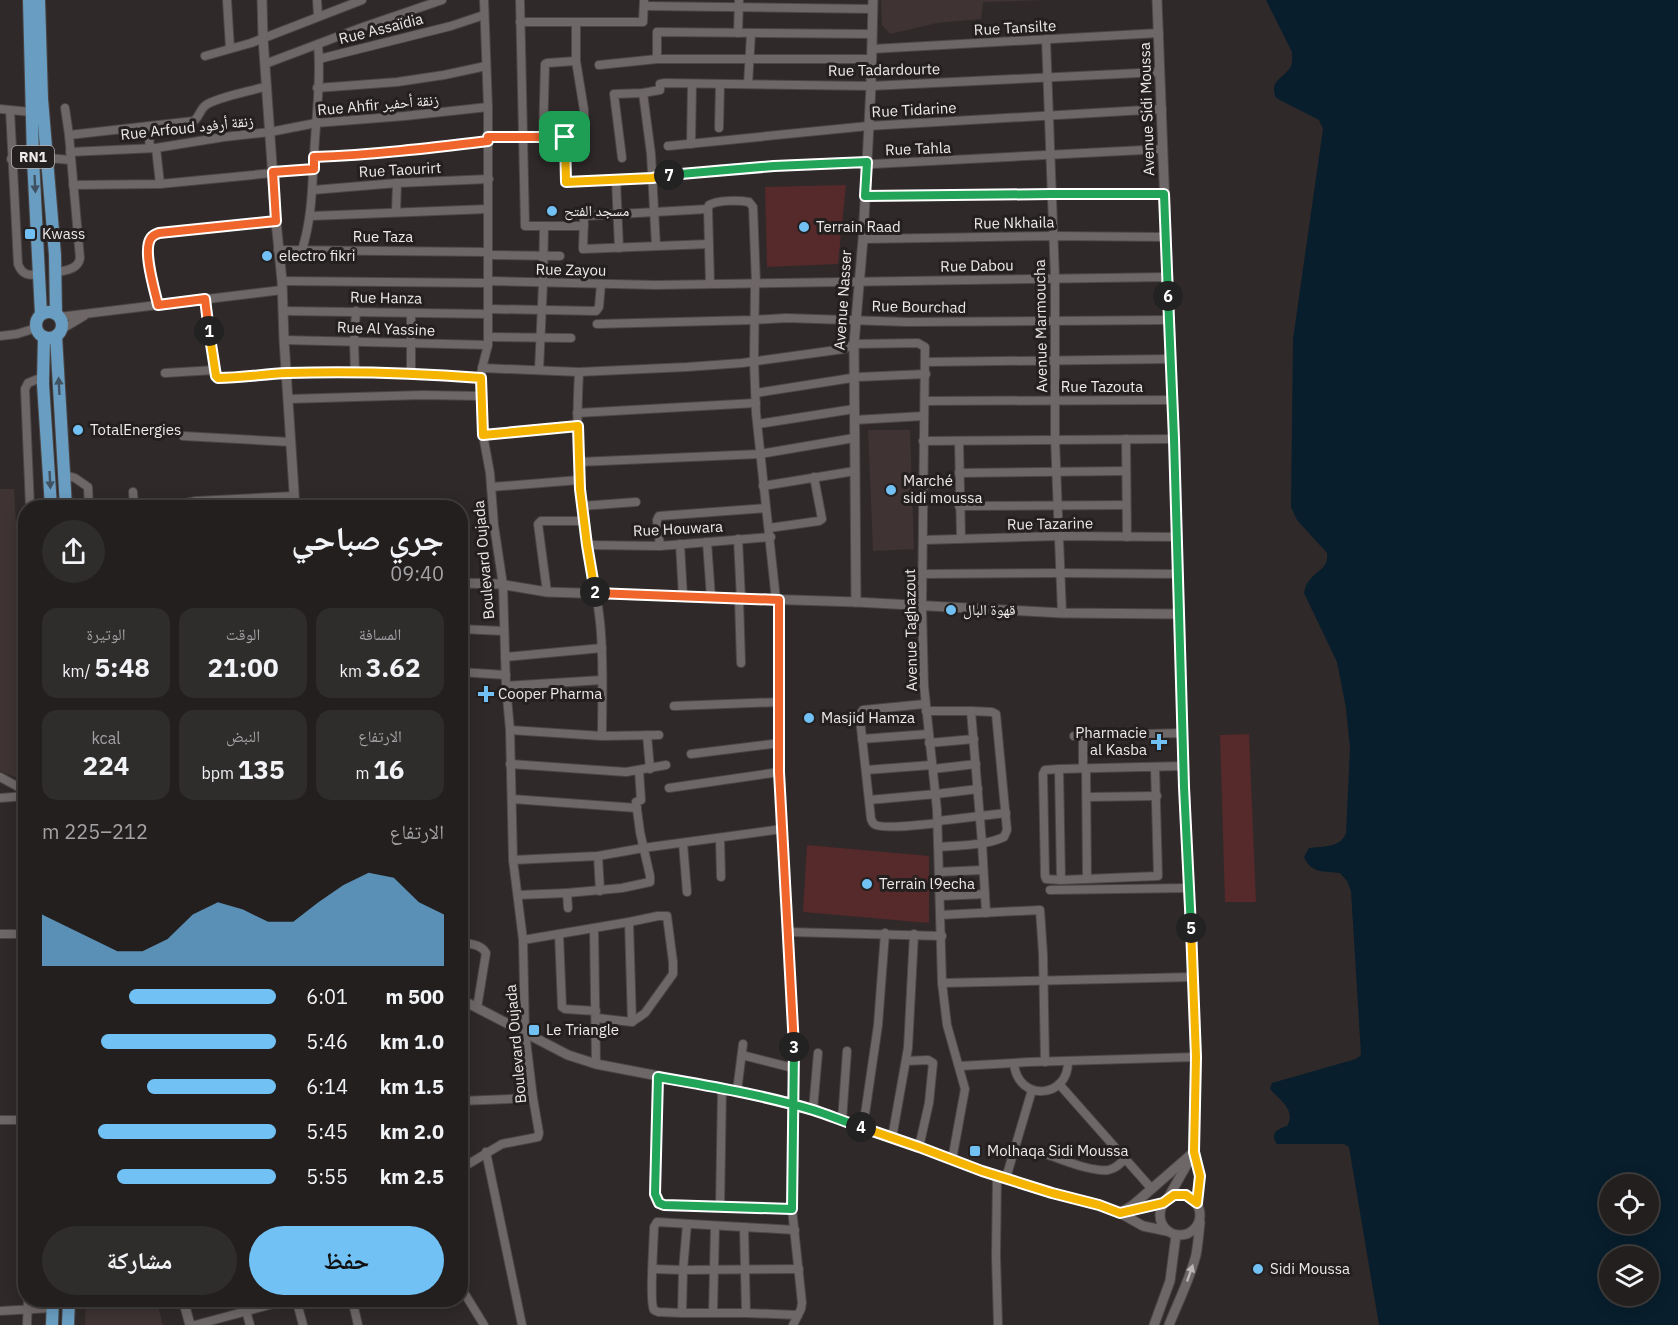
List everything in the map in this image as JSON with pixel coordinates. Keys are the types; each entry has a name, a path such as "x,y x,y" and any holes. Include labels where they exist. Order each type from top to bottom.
{"main road":[{"name":"RN1","path":"29,0 33,159 41,314 38,318 52,327"},
{"name":"RN1","path":"39,0 42,99 55,273 52,327 44,377 51,500"},
{"name":"RN1","path":"52,327 66,500"},
{"path":"45,412 60,410"},
{"path":"48,449 63,447"},
{"path":"52,1325 53,1307"},
{"path":"68,1325 69,1307"}],"street":[{"path":"227,0 230,48"},
{"path":"262,0 294,500"},
{"path":"317,0 318,16"},
{"path":"265,64 442,0"},
{"name":"Boulevard Oujada","path":"484,0 489,179 488,341 482,368 481,396 483,435 503,585 513,860 523,940 525,1032 539,1133 538,1137 502,1144 486,1152"},
{"path":"520,0 525,226 584,225"},
{"name":"Avenue Sidi Moussa","path":"1157,0 1174,439 1183,766 1196,1057 1194,1152 1200,1176 1197,1203"},
{"path":"205,56 263,38 358,1"},
{"path":"520,22 643,22 644,3 873,5"},
{"path":"738,33 739,4"},
{"name":"Avenue Nasser","path":"856,602 854,344 863,239 873,5"},
{"name":"Rue Assaïdia","path":"319,59 451,26 484,15"},
{"path":"314,157 359,156 488,139 584,136 584,110 576,61 576,22"},
{"path":"657,59 657,32 872,34"},
{"name":"Rue Tansilte","path":"599,65 657,59 750,60 872,54 1046,39 1159,33"},
{"path":"748,84 751,34"},
{"name":"Avenue Marmoucha","path":"1046,39 1056,361 1055,439 1062,612"},
{"path":"302,250 313,190 318,44"},
{"path":"543,137 545,64 576,61"},
{"path":"317,88 397,82 486,66"},
{"name":"Rue Tadardourte","path":"622,158 614,94 660,90 660,84 871,86 1161,72"},
{"path":"691,144 692,84"},
{"path":"719,128 720,84"},
{"path":"69,135 194,120 199,116 202,107 211,102 267,86"},
{"path":"643,93 655,212 656,246"},
{"name":"Rue Ahfir زنقة أحفير","path":"270,132 316,123 488,107"},
{"path":"55,273 74,268 80,262 69,135 64,108"},
{"path":"0,109 32,112"},
{"name":"Rue Tidarine","path":"668,146 868,126 1162,109"},
{"path":"10,110 18,264 21,271 26,274 39,274"},
{"path":"148,126 160,184"},
{"name":"Rue Arfoud زنقة أرفود","path":"47,158 153,148 270,132"},
{"name":"Rue Tahla","path":"565,137 566,182 652,178 764,166 867,162 873,164 1163,149"},
{"path":"11,159 33,159"},
{"path":"72,185 131,186 314,169"},
{"name":"Rue Taourirt","path":"313,190 489,179"},
{"path":"616,180 619,248"},
{"path":"396,212 397,183"},
{"path":"865,196 1164,194"},
{"path":"710,284 708,209 710,204 744,201 751,204 755,283 753,320 756,403 778,600 779,772 794,1034 792,1209 802,1303 793,1325"},
{"path":"310,216 488,209"},
{"path":"708,209 584,216 584,249 709,244"},
{"path":"158,305 148,252 153,236 159,233 276,221"},
{"path":"539,370 544,226"},
{"name":"Rue Nkhaila","path":"863,239 1165,237"},
{"name":"Rue Taza","path":"278,250 560,256"},
{"name":"Rue Dabou","path":"859,283 1167,277"},
{"name":"Rue Zayou","path":"52,327 87,314 205,299 282,286 487,283 492,281 601,284 859,283"},
{"name":"Rue Hanza","path":"283,312 596,311 599,307 601,284"},
{"path":"205,299 218,378 286,373 355,372 481,378"},
{"path":"355,372 356,312"},
{"path":"411,313 411,375"},
{"path":"0,336 52,327 87,314"},
{"name":"Rue Bourchad","path":"597,324 786,318 908,322 1169,320"},
{"name":"Rue Al Yassine","path":"284,340 411,344 571,338"},
{"name":"Avenue Taghazout","path":"854,344 918,343 925,347 922,650 938,822 942,983 948,1031 960,1066 965,1095 952,1160"},
{"path":"482,368 579,372 687,367 844,349 854,344"},
{"path":"926,362 1170,359"},
{"path":"165,373 215,370"},
{"path":"579,372 579,480 602,648 602,736"},
{"path":"756,393 854,378 926,374"},
{"path":"30,500 25,389 28,383 44,377"},
{"path":"288,399 422,395 481,396"},
{"name":"Rue Tazouta","path":"925,401 1172,400"},
{"path":"578,413 756,403"},
{"path":"758,424 854,409"},
{"path":"854,420 924,416"},
{"path":"483,435 578,426"},
{"path":"183,436 291,442"},
{"path":"579,462 760,454 854,438"},
{"path":"1126,439 1127,537"},
{"path":"924,441 1174,439"},
{"path":"959,441 961,539"},
{"path":"764,486 855,471"},
{"path":"959,473 1126,471"},
{"path":"64,475 75,478 88,487 89,500"},
{"path":"769,528 822,519 814,477"},
{"path":"491,487 579,480"},
{"path":"133,492 134,500"},
{"path":"225,500 294,496"},
{"path":"582,506 636,502"},
{"path":"960,506 1126,505"},
{"path":"660,546 657,520 659,516 766,508"},
{"path":"548,592 538,524 541,521 585,521"},
{"name":"Rue Tazarine","path":"923,540 1060,536 1176,537"},
{"name":"Rue Houwara","path":"587,545 660,546 771,537"},
{"path":"738,539 741,663"},
{"path":"707,542 711,598"},
{"path":"680,544 683,597"},
{"path":"923,574 1178,574"},
{"path":"468,583 503,585 548,592 856,602 1062,612 1178,614"},
{"path":"468,629 504,631"},
{"path":"505,657 602,648"},
{"path":"468,673 506,675"},
{"path":"506,686 602,680"},
{"path":"674,706 779,702"},
{"path":"939,847 982,843 1005,836 1008,828 996,714 926,708 863,710 860,718 871,819 876,825 893,826 938,822 1006,813"},
{"path":"971,711 986,914"},
{"path":"510,730 602,736 659,735"},
{"path":"1074,736 1182,733"},
{"path":"647,735 650,768"},
{"path":"1083,735 1087,797 1088,879"},
{"path":"862,739 974,739"},
{"path":"691,754 780,743"},
{"path":"510,764 626,772 666,765"},
{"path":"866,770 976,764"},
{"path":"1155,766 1159,876 1047,880 1045,877 1043,774 1047,769 1155,766 1183,766"},
{"path":"1059,769 1061,880"},
{"path":"518,895 600,891 650,882 636,802 642,800 639,770"},
{"path":"669,788 779,772"},
{"path":"0,777 18,789"},
{"path":"869,800 978,789"},
{"path":"0,798 18,795"},
{"path":"1087,797 1156,796"},
{"path":"512,799 637,808"},
{"path":"513,860 598,856 782,829"},
{"path":"720,838 721,878"},
{"path":"683,843 687,892"},
{"path":"598,856 600,891"},
{"path":"939,872 983,870"},
{"path":"1050,890 1189,888"},
{"path":"567,893 568,908"},
{"path":"940,896 985,894"},
{"path":"940,915 1040,910 1045,1062"},
{"path":"523,940 667,916 674,970 669,981 649,1008 632,1022 565,1009 562,1007 560,934"},
{"path":"629,922 632,1022"},
{"path":"594,928 596,1064"},
{"path":"789,932 942,936"},
{"path":"863,1128 878,1025 885,933"},
{"path":"0,934 18,934"},
{"path":"892,1138 909,1036 914,934"},
{"path":"468,944 476,945 486,952 477,1008"},
{"path":"942,983 1193,977"},
{"path":"468,1003 568,1055 596,1064 737,1092 813,1110 1001,1177 1099,1205 1120,1213 1143,1226 1187,1234 1198,1224 1200,1218"},
{"path":"737,1092 743,1044"},
{"path":"842,1121 847,1051"},
{"path":"813,1110 818,1053"},
{"path":"742,1055 794,1068"},
{"path":"960,1066 1196,1057"},
{"path":"906,1061 928,1060 933,1063 929,1103 919,1147"},
{"path":"1014,1064 1018,1079 1023,1085 1032,1090 1048,1090 1059,1084 1067,1072 1068,1062"},
{"path":"658,1077 655,1194 659,1203 792,1209"},
{"path":"1059,1084 1151,1188"},
{"path":"720,1207 722,1089"},
{"path":"998,1325 996,1234 1001,1177 1032,1090"},
{"path":"468,1101 533,1098"},
{"path":"0,1120 18,1120"},
{"path":"468,1164 486,1152 520,1324"},
{"path":"1120,1213 1133,1205 1194,1152"},
{"name":"Avenue Sidi Moussa","path":"1165,1200 1194,1152"},
{"path":"1045,1154 1101,1170 1113,1169 1125,1159"},
{"path":"1120,1213 1180,1194 1190,1197 1197,1203 1200,1218 1194,1262 1169,1325"},
{"path":"1154,1325 1170,1281 1172,1233 1160,1221 1159,1215 1165,1200"},
{"path":"795,1230 656,1222 653,1269 654,1309 658,1312 798,1315"},
{"path":"682,1313 687,1224"},
{"path":"713,1313 715,1226"},
{"path":"744,1227 746,1313"},
{"path":"653,1269 799,1269"},
{"path":"468,1299 484,1325"},
{"path":"27,1307 27,1325"},
{"path":"0,1311 27,1310 38,1307"},
{"path":"185,1307 190,1325"},
{"path":"195,1325 262,1307"},
{"path":"297,1307 303,1325"},
{"path":"354,1307 358,1325"},
{"path":"246,1311 250,1325"}],"shaded area":[{"path":"881,0 1047,0 983,2 981,19 937,23 890,34 882,25"},
{"name":"Terrain Raad","path":"846,185 838,264 767,267 765,187"},
{"name":"Marché sidi moussa","path":"868,430 910,430 914,549 873,551"},
{"path":"0,489 14,489 18,588 18,778 0,771"},
{"path":"1249,734 1256,902 1225,902 1220,735"},
{"name":"Terrain l9echa","path":"807,845 929,856 929,923 803,912"},
{"path":"86,1307 158,1307 163,1325 85,1325"}],"water":[{"path":"1266,0 1678,0 1678,1325 1379,1325 1349,1147 1344,1144 1277,1144 1274,1137 1276,1132 1287,1126 1290,1115 1286,1106 1270,1089 1272,1083 1356,1059 1361,1055 1351,891 1347,881 1340,873 1315,869 1304,857 1309,848 1336,844 1344,838 1350,748 1346,708 1337,662 1304,593 1306,585 1325,564 1327,553 1297,520 1291,507 1293,339 1323,129 1319,120 1276,98 1275,84 1290,68 1292,52"}],"place":[{"name":"مسجد الفتح","path":"552,211"},
{"name":"Terrain Raad","path":"804,227"},
{"name":"Kwass","path":"30,234"},
{"name":"electro fikri","path":"267,256"},
{"name":"TotalEnergies","path":"78,430"},
{"name":"Marché sidi moussa","path":"891,490"},
{"name":"قهوة البال","path":"951,610"},
{"name":"Cooper Pharma","path":"486,694"},
{"name":"Masjid Hamza","path":"809,718"},
{"name":"Pharmacie al Kasba","path":"1159,742"},
{"name":"Terrain l9echa","path":"867,884"},
{"name":"Le Triangle","path":"534,1030"},
{"name":"Molhaqa Sidi Moussa","path":"975,1151"},
{"name":"Sidi Moussa","path":"1258,1269"}],"route":[{"path":"565,137 488,137 488,141 397,152 314,157 314,169 273,172 276,221 159,233 150,240 148,252 158,305 205,299 217,378 286,373 355,372 481,378 483,435 578,426 580,489 595,593 779,600 779,772 794,1034 794,1106 792,1209 664,1205 657,1200 655,1194 658,1077 760,1096 794,1106 813,1110 982,1171 1120,1213 1163,1203 1168,1198 1180,1194 1186,1195 1197,1203 1200,1176 1194,1152 1196,1057 1184,787 1164,194 865,196 867,162 774,166 652,178 566,182 565,137"}]}
